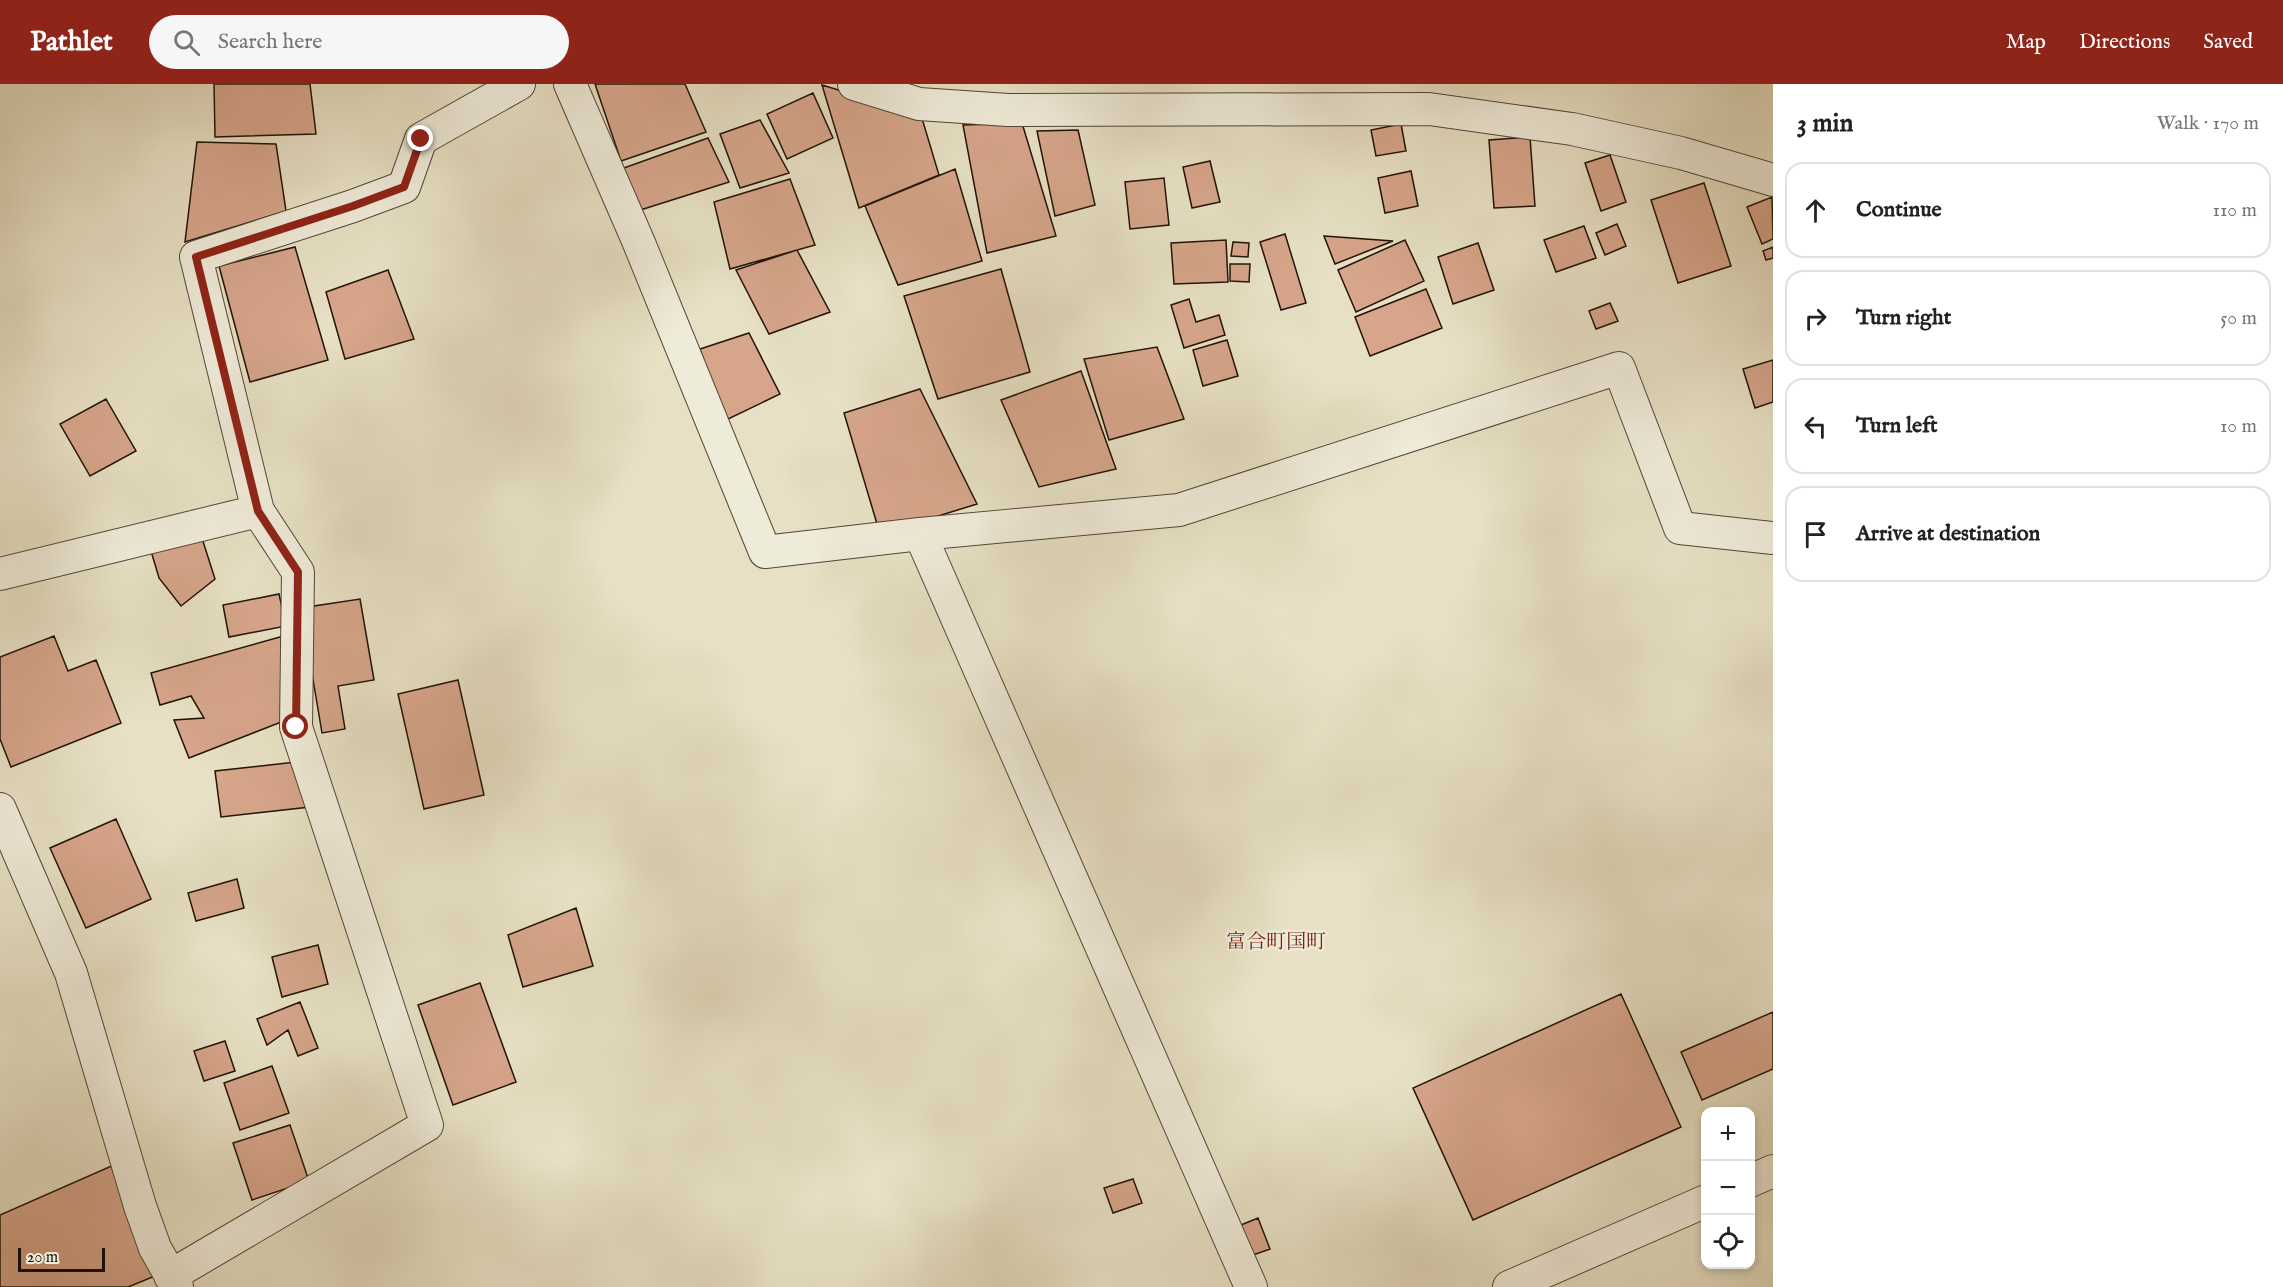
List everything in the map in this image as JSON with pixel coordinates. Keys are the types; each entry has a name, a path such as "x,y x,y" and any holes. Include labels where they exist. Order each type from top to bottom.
{"street":[{"path":"0,809 71,973 140,1206 155,1248 173,1281 427,1125 296,727 298,572 258,511 196,257 404,187 421,139 519,84"},
{"path":"570,84 639,243 765,552 920,534 1179,510 1619,368 1680,528 1773,538"},
{"path":"854,84 919,104 1008,110 1429,109 1572,129 1681,153 1773,180"},
{"path":"0,574 258,511"},
{"path":"920,534 1251,1287"},
{"path":"1755,1179 1773,1171"},
{"path":"1509,1287 1701,1203"}],"building":[{"path":"214,84 310,84 316,134 215,137"},
{"path":"595,84 685,84 706,132 621,161"},
{"path":"822,85 921,115 939,175 859,208"},
{"path":"813,93 833,138 787,159 767,114"},
{"path":"760,120 789,173 740,188 720,134"},
{"path":"1022,123 1056,236 987,253 963,125"},
{"path":"1401,124 1406,151 1376,156 1371,130"},
{"path":"1078,130 1095,205 1055,216 1037,131"},
{"path":"1530,137 1535,206 1494,208 1489,140"},
{"path":"708,138 729,182 634,212 621,169"},
{"path":"197,142 276,144 286,211 185,242"},
{"path":"1610,155 1626,202 1601,211 1585,163"},
{"path":"1210,161 1220,202 1192,208 1183,167"},
{"path":"955,169 982,261 898,285 865,206"},
{"path":"1411,171 1418,206 1385,213 1378,178"},
{"path":"1164,178 1169,225 1130,229 1125,182"},
{"path":"790,179 815,245 730,269 714,202"},
{"path":"1704,183 1731,266 1678,283 1651,200"},
{"path":"1772,197 1773,239 1762,244 1747,207"},
{"path":"1617,224 1626,246 1605,255 1596,233"},
{"path":"1584,226 1596,258 1556,272 1544,240"},
{"path":"1285,234 1306,303 1281,310 1260,242"},
{"path":"1324,236 1393,241 1335,264"},
{"path":"1226,240 1228,282 1174,284 1171,243"},
{"path":"1405,240 1424,281 1356,312 1338,270"},
{"path":"1233,242 1249,243 1248,257 1231,256"},
{"path":"1478,243 1494,290 1453,304 1438,257"},
{"path":"295,247 328,360 250,382 219,266"},
{"path":"1773,247 1773,258 1766,260 1763,251"},
{"path":"797,250 830,312 769,334 736,270"},
{"path":"1230,264 1250,264 1249,282 1230,281"},
{"path":"1001,269 1030,372 938,399 904,296"},
{"path":"388,270 414,339 345,359 326,292"},
{"path":"1426,289 1442,328 1370,356 1355,317"},
{"path":"1189,299 1196,322 1219,315 1225,335 1184,348 1171,305"},
{"path":"1610,303 1618,321 1596,329 1589,311"},
{"path":"749,333 780,394 724,421 700,349"},
{"path":"1227,340 1238,376 1203,386 1193,350"},
{"path":"1157,347 1184,419 1109,440 1084,359"},
{"path":"1773,360 1773,402 1755,408 1743,369"},
{"path":"1081,371 1116,469 1039,487 1001,400"},
{"path":"920,389 977,504 880,534 844,413"},
{"path":"106,399 136,451 90,476 60,424"},
{"path":"201,535 215,579 181,606 159,578 151,551"},
{"path":"279,594 286,626 229,637 223,605"},
{"path":"360,599 374,680 338,686 345,729 322,733 301,608"},
{"path":"287,635 289,719 189,758 174,720 204,718 191,696 160,705 151,673"},
{"path":"54,636 68,671 96,660 121,723 11,767 0,739 0,657"},
{"path":"458,680 484,795 424,809 398,694"},
{"path":"305,761 310,807 221,817 215,771"},
{"path":"116,819 151,899 86,928 50,848"},
{"path":"237,879 244,908 196,921 188,893"},
{"path":"576,908 593,966 523,987 508,935"},
{"path":"318,945 328,984 282,997 272,957"},
{"path":"480,983 516,1082 453,1105 418,1005"},
{"path":"1621,994 1681,1127 1473,1220 1413,1088"},
{"path":"300,1002 318,1048 298,1056 288,1030 267,1045 257,1019"},
{"path":"1773,1012 1773,1069 1702,1100 1681,1052"},
{"path":"225,1041 235,1071 204,1081 194,1051"},
{"path":"272,1066 289,1113 240,1130 224,1083"},
{"path":"290,1125 309,1181 252,1200 233,1143"},
{"path":"116,1164 155,1276 128,1287 0,1287 0,1215"},
{"path":"1133,1179 1142,1203 1113,1213 1104,1188"},
{"path":"1258,1218 1270,1249 1253,1255 1241,1225"}],"district":[{"name":"富合町国町","path":"1276,942"}],"route":[{"path":"296,727 298,572 258,511 196,257 404,187 421,139"}]}
